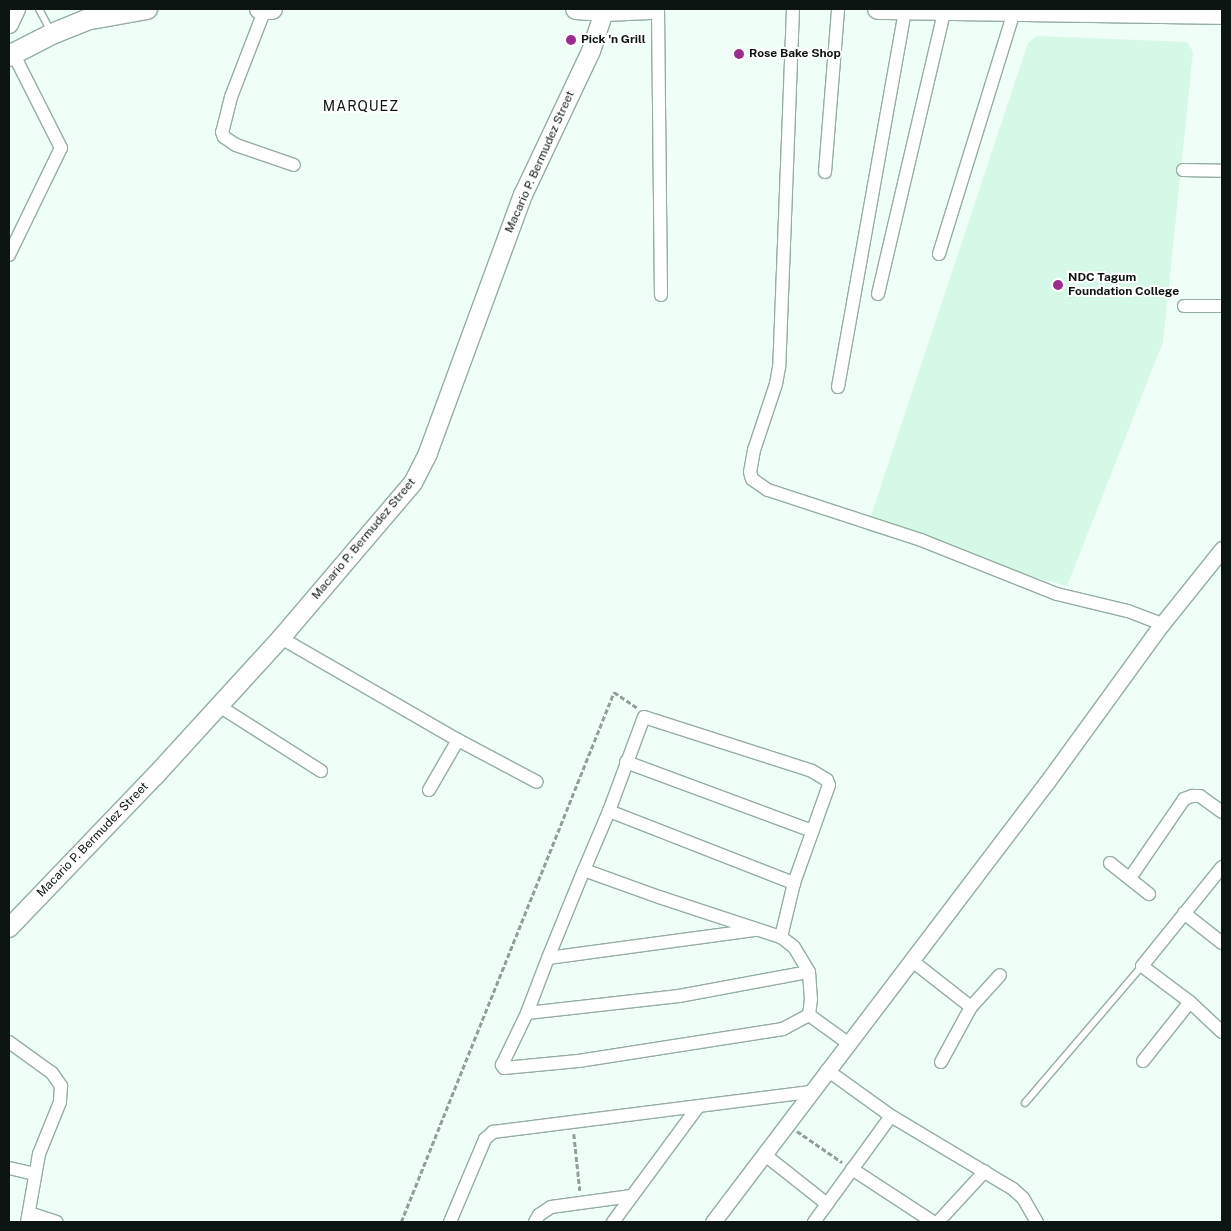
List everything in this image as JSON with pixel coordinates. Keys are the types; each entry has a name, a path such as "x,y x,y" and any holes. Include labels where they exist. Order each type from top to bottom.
{"highway":[{"path":"10,51 86,20 125,10 147,9"},
{"path":"260,9 272,9"},
{"path":"576,9 650,9"},
{"path":"878,9 1222,14"}],"main road":[{"path":"9,24 16,9"},
{"name":"Macario P. Bermudez Street","path":"9,928 103,831 281,638 408,490 418,475 428,453 513,218 591,51 605,10"}],"street":[{"path":"265,9 231,97 222,132 224,137 236,145 294,165"},
{"path":"658,9 661,295"},
{"path":"794,9 779,367 754,450 750,472 752,479 768,490 921,540 1057,594 1128,611 1162,624"},
{"path":"825,172 838,9"},
{"path":"878,294 945,9"},
{"path":"838,387 905,10"},
{"path":"939,254 1014,12"},
{"path":"9,255 61,148 10,51"},
{"path":"1184,170 1222,171"},
{"path":"1184,306 1222,306"},
{"path":"713,1222 1047,782 1162,624 1222,549"},
{"path":"281,638 458,740 536,782"},
{"path":"219,706 321,771"},
{"path":"781,937 794,883 830,785 821,775 710,736 644,717 609,812 527,1013 502,1065 504,1068 597,1059 774,1030 794,1024 809,1015"},
{"path":"429,790 458,740"},
{"path":"626,762 813,831"},
{"path":"1130,878 1184,799 1200,796 1222,812"},
{"path":"609,812 794,883"},
{"path":"1110,863 1149,894"},
{"path":"1222,867 1142,966 1190,1002 1222,1032"},
{"path":"584,870 658,898 761,929 781,937 794,947 809,972 811,1000 809,1015"},
{"path":"1184,913 1222,943"},
{"path":"548,958 761,929"},
{"path":"911,960 971,1007"},
{"path":"527,1013 679,996 809,972"},
{"path":"941,1062 971,1007 1000,974"},
{"path":"1143,1061 1190,1002"},
{"path":"809,1015 848,1043"},
{"path":"9,1042 52,1073 61,1086 60,1102 39,1154 34,1174 28,1218 57,1222"},
{"path":"827,1070 891,1116 985,1171 1023,1198 1037,1222"},
{"path":"450,1222 485,1139 493,1132 697,1108 810,1092"},
{"path":"612,1222 697,1108"},
{"path":"814,1222 891,1116"},
{"path":"765,1155 827,1204"},
{"path":"9,1168 34,1174"},
{"path":"852,1169 933,1222"},
{"path":"938,1222 985,1171"},
{"path":"535,1222 540,1215 551,1207 631,1196"}],"lane":[{"path":"39,9 52,34"},
{"path":"1025,1103 1142,966"}],"path":[{"path":"401,1222 614,692 639,708 644,717"},
{"path":"573,1123 581,1202"},
{"path":"788,1125 852,1169"}],"shaded area":[{"name":"NDC Tagum Foundation College","path":"1037,36 1187,42 1193,52 1163,342 1067,586 866,531 1028,43"}],"place":[{"name":"Pick 'n Grill","path":"571,40"},
{"name":"Rose Bake Shop","path":"739,54"},
{"name":"NDC Tagum Foundation College","path":"1058,285"}],"district":[{"name":"MARQUEZ","path":"361,106"}]}
